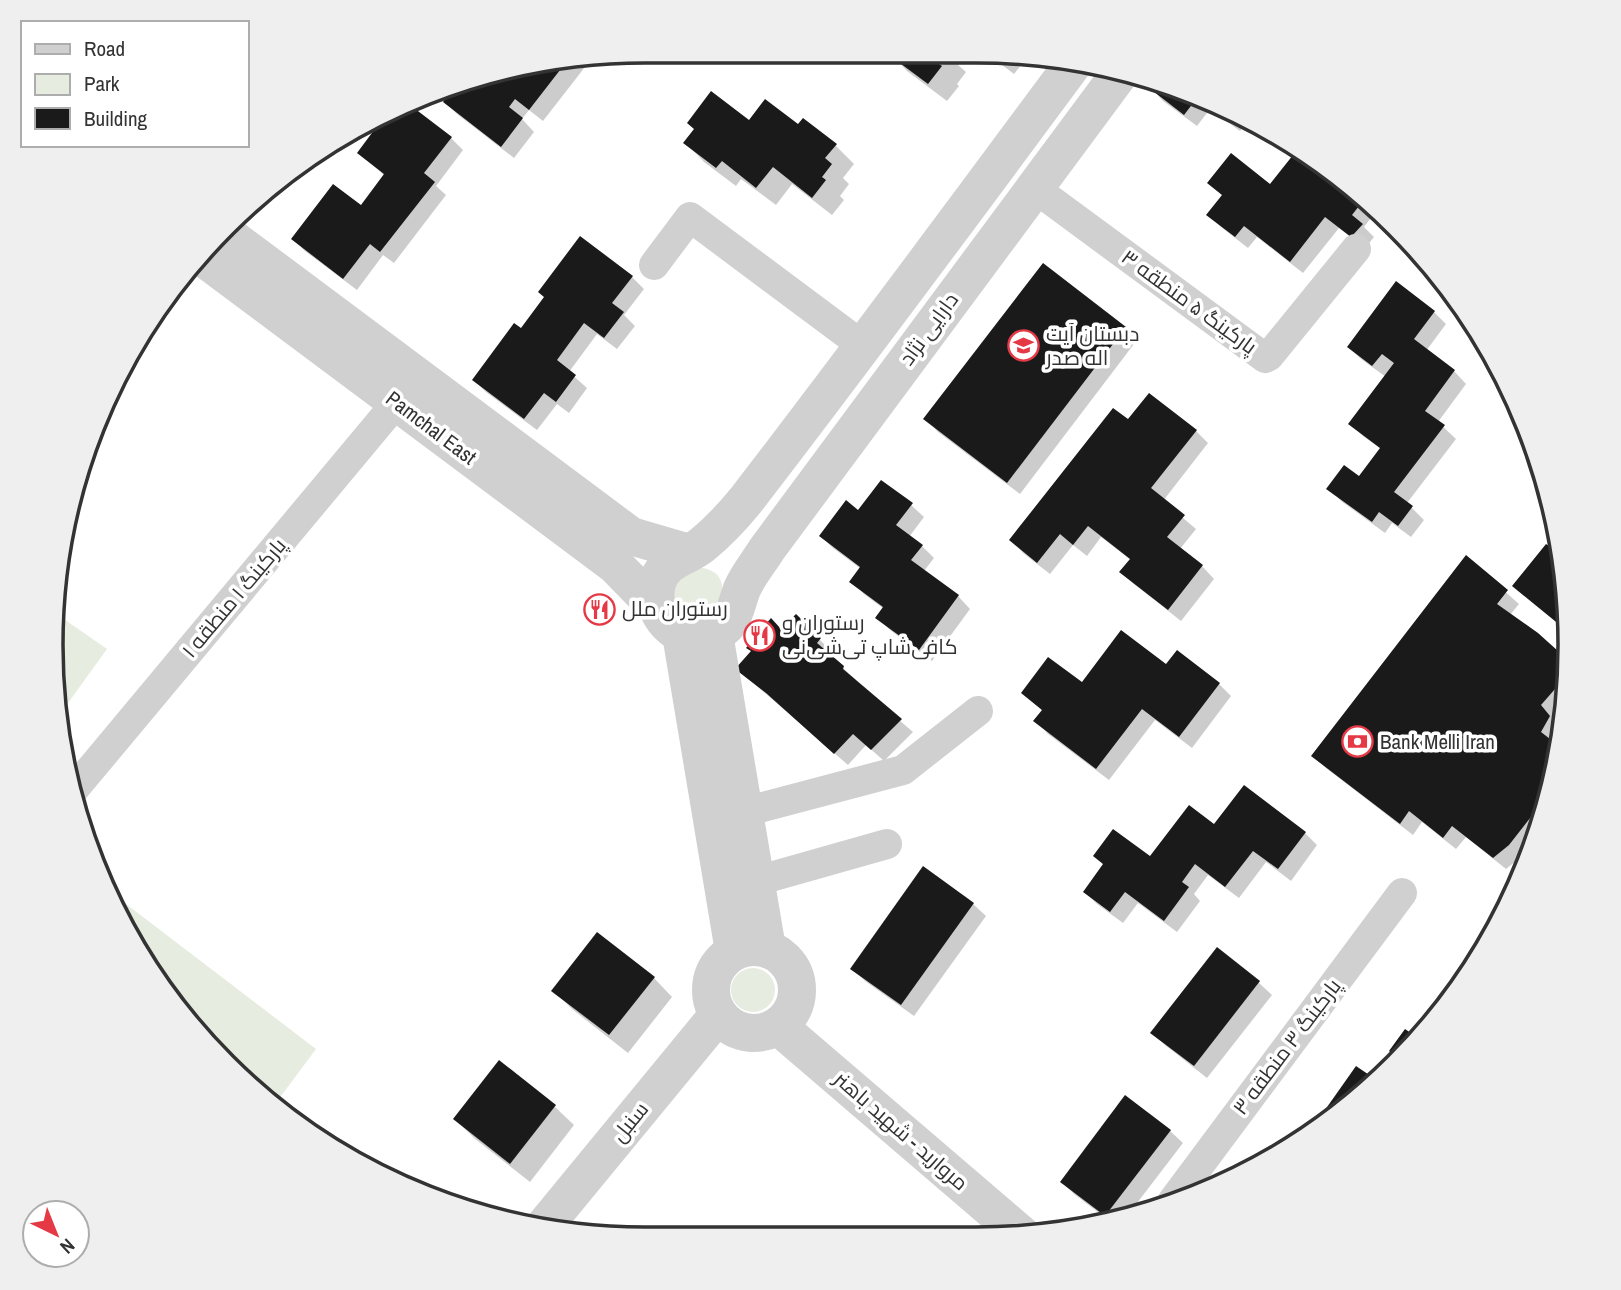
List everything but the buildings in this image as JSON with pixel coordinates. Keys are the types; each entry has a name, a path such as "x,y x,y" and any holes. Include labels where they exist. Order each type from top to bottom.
{"street":[{"name":"دارایی نژاد","path":"1068,71 734,515 695,550 676,558 665,567 658,579 655,593 684,625 726,626 734,615 743,589 767,549 1114,80"},
{"name":"پارکینگ ۵ منطقه ۳","path":"1033,187 1265,358 1356,249"},
{"path":"654,265 690,217 863,346"},
{"name":"Pamchal East","path":"229,237 631,536 695,550"},
{"name":"Pamchal East","path":"207,261 615,565 684,625"},
{"name":"پارکینگ ۱ منطقه ۱","path":"80,782 397,402"},
{"path":"684,625 744,812 756,881 750,950"},
{"path":"684,625 750,950"},
{"path":"744,812 902,769 978,712"},
{"path":"756,881 887,844"},
{"name":"پارکینگ ۳ منطقه ۳","path":"1181,1189 1402,893"},
{"path":"750,950 779,955 796,977 797,991 788,1017 766,1032 752,1034 727,1025 718,1015 712,1002 710,987 714,972 722,960 750,950"},
{"name":"سنبل","path":"550,1219 718,1015"},
{"name":"مروارید - شهید باهنر","path":"778,1026 1011,1226"}],"green space":[{"path":"697,567 717,575 723,591 722,606 702,621 678,614 672,589 675,581"},
{"path":"64,619 107,649 66,705"},
{"path":"123,902 316,1049 280,1098 233,1057 183,999 141,936"},
{"path":"753,968 762,969 769,974 774,981 774,999 769,1006 762,1011 753,1012 744,1011 737,1006 732,999 731,990 732,981 737,974 744,969"}],"place":[{"name":"دبستان آیت اله صدر","path":"1023,346"},
{"name":"رستوران ملل","path":"599,609"},
{"name":"رستوران و کافی‌شاپ تی‌شی‌نی","path":"759,635"},
{"name":"Bank Melli Iran","path":"1357,742"}]}
